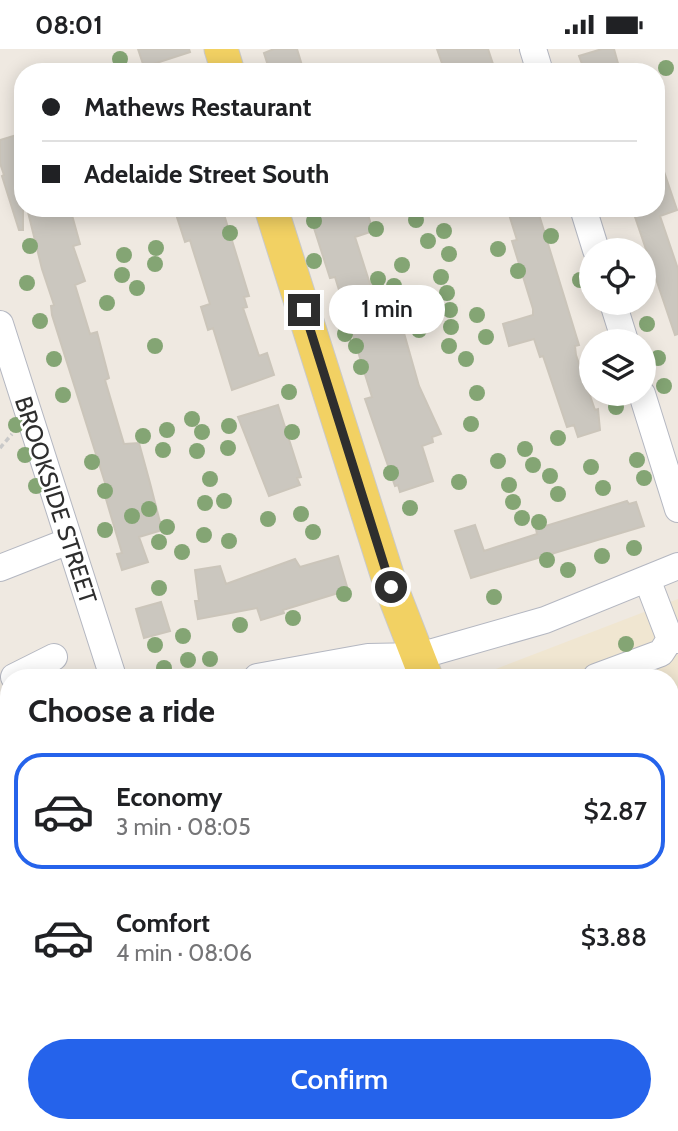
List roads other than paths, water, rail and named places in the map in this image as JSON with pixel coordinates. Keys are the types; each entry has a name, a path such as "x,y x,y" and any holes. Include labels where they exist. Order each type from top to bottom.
{"main road":[{"path":"274,217 391,587 422,667"}],"street":[{"path":"586,217 592,238"},
{"name":"BROOKSIDE STREET","path":"1,332 110,669"},
{"path":"646,406 678,509"},
{"path":"0,568 69,541"},
{"path":"301,669 368,657 422,667 678,566"},
{"path":"618,669 661,653 674,640 647,579"},
{"path":"30,669 54,657"}]}
